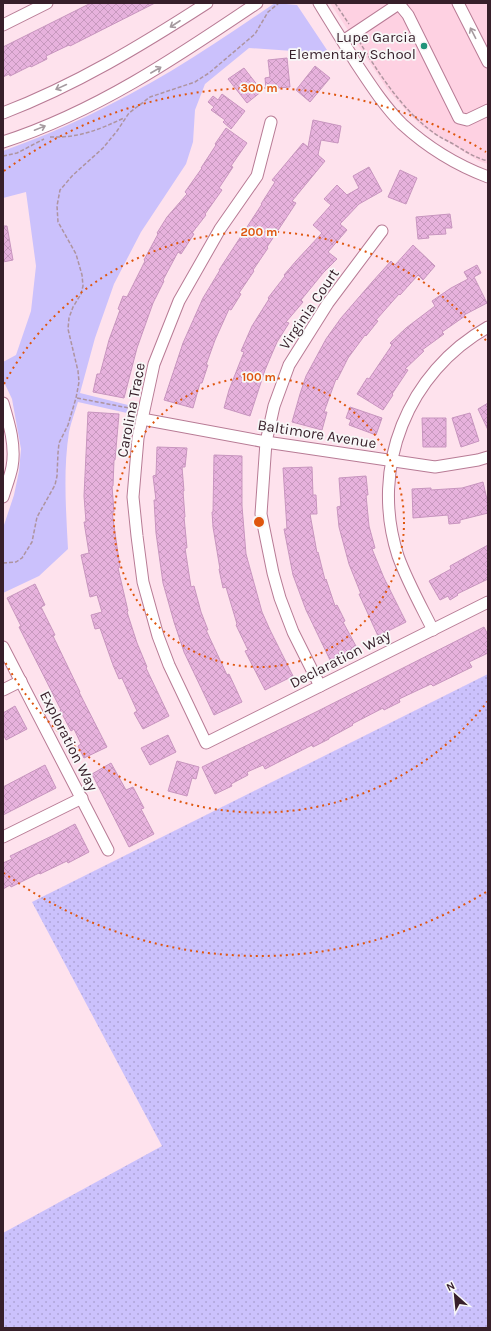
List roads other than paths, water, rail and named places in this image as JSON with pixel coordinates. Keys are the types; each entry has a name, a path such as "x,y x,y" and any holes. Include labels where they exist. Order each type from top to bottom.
{"street":[{"path":"3,25 47,3"},
{"path":"3,113 58,89 105,66 208,3"},
{"path":"3,142 60,119 121,90 162,66 257,3"},
{"path":"319,3 375,92 402,124 427,145 459,165 488,177"},
{"path":"458,3 488,62"},
{"path":"342,41 400,4 408,15 459,118 467,120 488,110"},
{"name":"Carolina Trace","path":"206,743 169,665 158,636 143,582 133,497 138,438 154,364 180,301 220,229 257,176 271,122"},
{"name":"Virginia Court","path":"320,686 291,625 280,598 273,573 261,514 266,442 274,406 289,366 328,303 382,231"},
{"path":"433,630 404,570 394,542 389,516 389,480 392,461 400,428 412,401 423,385 434,370 453,351 476,333 488,327"},
{"path":"3,403 13,445 12,466 3,497"},
{"name":"Baltimore Avenue","path":"142,419 266,442 435,467 488,457"},
{"name":"Declaration Way","path":"206,743 488,602"},
{"name":"Exploration Way","path":"3,647 108,850"},
{"path":"3,690 21,681"},
{"path":"3,837 82,798"}],"place":[{"name":"Lupe Garcia Elementary School","path":"424,46"}]}
